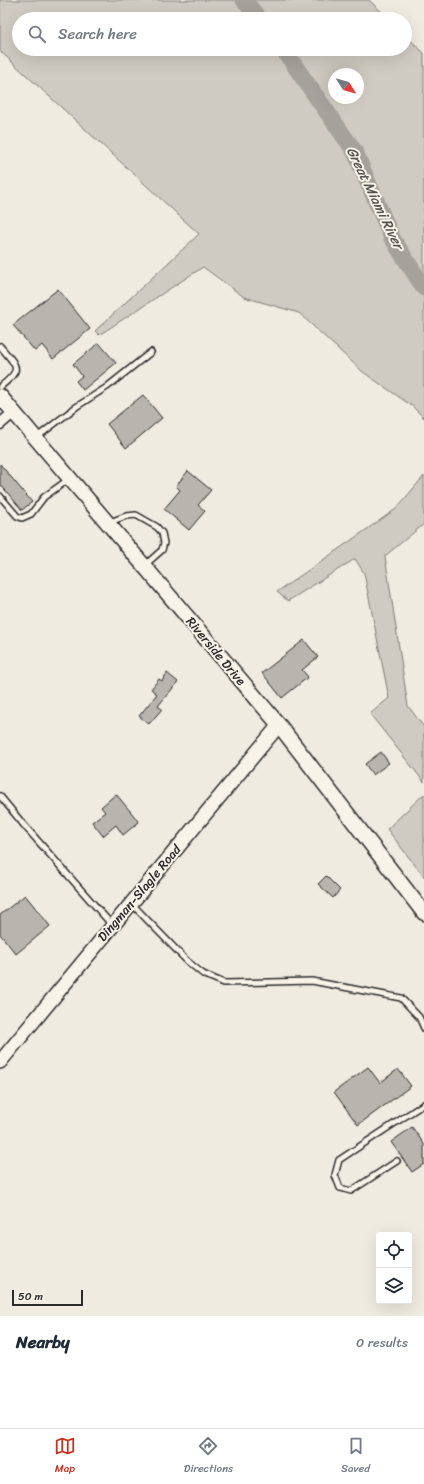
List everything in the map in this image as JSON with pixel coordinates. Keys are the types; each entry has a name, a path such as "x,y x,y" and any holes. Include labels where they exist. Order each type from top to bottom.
{"main road":[{"name":"Riverside Drive","path":"0,396 279,725 424,913"}],"street":[{"path":"0,424 14,412"},
{"name":"Dingman-Slagle Road","path":"0,1062 279,725"}],"lane":[{"path":"0,346 13,362 16,371 11,378 0,387"},
{"path":"36,438 76,407 107,387 151,352"},
{"path":"0,496 17,516 22,518 31,514 44,497 70,478"},
{"path":"108,523 126,516 136,515 157,527 162,533 164,543 162,550 144,565"},
{"path":"0,796 112,926"},
{"path":"131,903 187,962 203,974 224,983 312,981 401,998 419,1017 424,1028"},
{"path":"397,1161 351,1191 340,1188 335,1175 339,1160 424,1104"}],"shaded area":[{"path":"0,0 369,0 382,12 12,12 12,56 412,56 412,42 424,53 424,418 412,406 363,372 299,313 244,297 203,267 99,335 95,331 199,234 0,51"},
{"path":"424,476 424,524 385,556 408,706 424,727 424,782 370,714 389,698 364,573 355,559 288,601 277,592 396,509"},
{"path":"424,794 424,877 387,829"}],"building":[{"path":"58,289 90,329 53,359 42,345 35,351 13,325"},
{"path":"99,343 116,363 83,390 76,381 82,376 73,364"},
{"path":"143,395 162,418 126,448 107,424"},
{"path":"0,464 32,502 22,510 0,484"},
{"path":"188,471 211,490 198,505 205,511 189,530 164,509 180,490 176,486"},
{"path":"304,640 318,657 302,670 308,677 282,698 262,673"},
{"path":"167,673 178,682 158,706 162,709 149,724 139,716 157,694 151,689 159,679 162,681"},
{"path":"381,752 389,763 373,775 365,764"},
{"path":"116,794 139,822 123,835 116,825 103,836 92,822 105,812 101,807"},
{"path":"326,876 340,890 333,898 318,884"},
{"path":"25,895 50,926 16,954 0,934 0,915"},
{"path":"368,1067 380,1083 398,1069 411,1086 358,1125 334,1092"},
{"path":"412,1127 424,1144 424,1164 412,1172 391,1142"}],"waterway":[{"name":"Great Miami River","path":"244,0 253,12"},
{"name":"Great Miami River","path":"288,56 355,152 392,238 424,288"}]}
